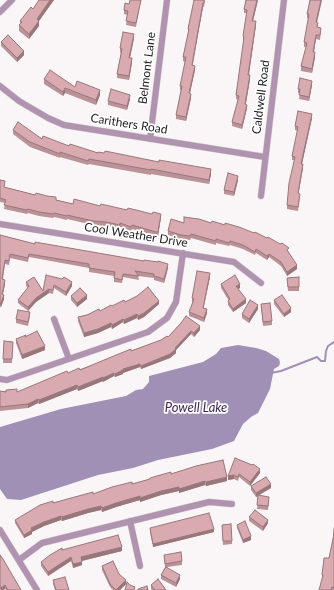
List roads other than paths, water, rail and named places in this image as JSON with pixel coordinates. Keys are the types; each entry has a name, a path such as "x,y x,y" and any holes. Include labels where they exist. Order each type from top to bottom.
{"street":[{"path":"0,12 12,0"},
{"name":"Belmont Lane","path":"150,139 166,0"},
{"name":"Caldwell Road","path":"261,196 284,0"},
{"name":"Carithers Road","path":"0,86 19,101 48,118 64,125 265,157"},
{"name":"Cool Weather Drive","path":"0,224 234,262 261,283"},
{"path":"0,379 6,380 148,332 167,318 176,302 183,253"},
{"path":"54,319 69,358"},
{"path":"19,560 42,543 209,502 232,504"},
{"path":"130,521 140,566"},
{"path":"0,530 37,590"}],"water":[{"name":"Powell Lake","path":"238,345 266,351 279,359 280,363 279,366 274,369 270,389 258,413 243,424 234,441 212,449 158,460 133,468 98,475 21,500 7,499 0,489 0,427 61,409 126,396 136,390 143,389 149,382 149,376 203,362 216,354 221,348"}],"waterway":[{"path":"271,373 281,371 317,357 321,361 325,361 328,346 334,342"}]}
